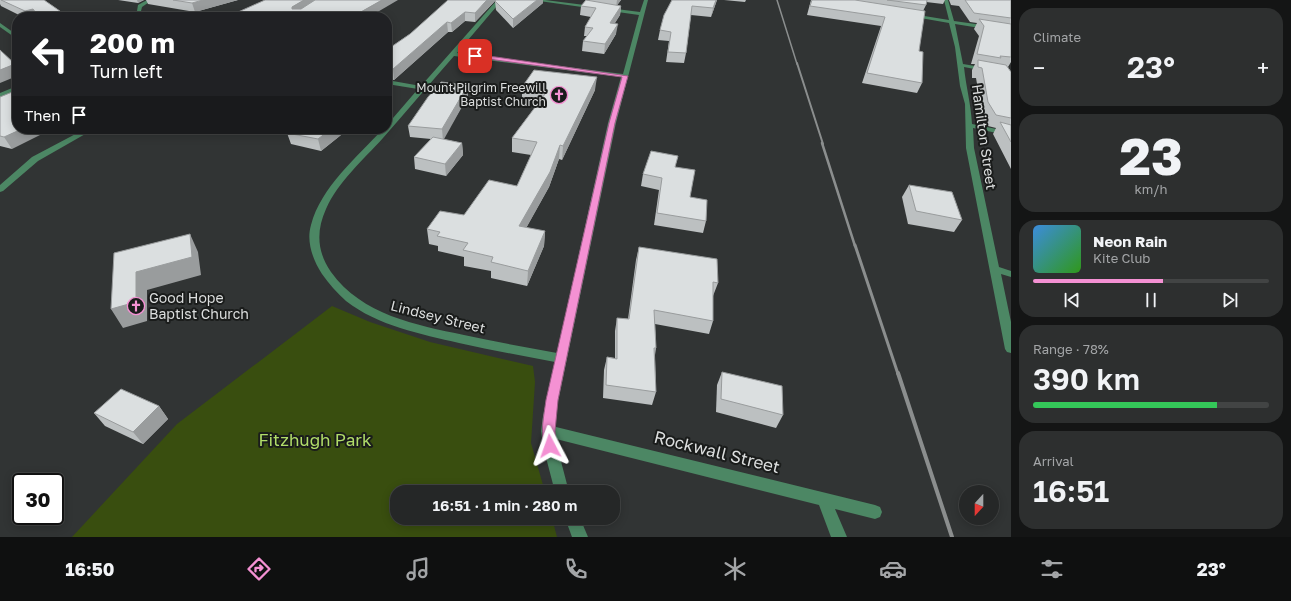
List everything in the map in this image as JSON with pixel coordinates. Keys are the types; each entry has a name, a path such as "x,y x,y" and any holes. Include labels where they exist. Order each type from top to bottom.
{"street":[{"path":"139,10 140,6 150,0"},
{"name":"Lindsey Street","path":"392,123 500,0"},
{"path":"534,0 642,14"},
{"path":"560,485 553,460 548,431 549,416 612,123 646,0"},
{"name":"Hamilton Street","path":"946,0 952,22 968,104 970,148 1011,349"},
{"path":"908,15 1011,31"},
{"path":"0,25 12,33"},
{"path":"452,54 625,76"},
{"path":"960,65 1011,74"},
{"path":"392,83 422,88"},
{"path":"0,96 12,90"},
{"path":"968,125 1011,134"},
{"path":"0,189 34,158 80,134"},
{"name":"Lindsey Street","path":"383,134 331,194 316,221 314,239 316,250 324,268 336,286 369,310 408,327 561,359"},
{"path":"994,269 1011,274"},
{"name":"Rockwall Street","path":"548,431 875,512"},
{"path":"823,498 839,537"},
{"path":"575,525 580,537"}],"green space":[{"name":"Fitzhugh Park","path":"332,306 370,322 430,342 533,366 535,382 531,443 543,485 390,485 390,525 554,525 557,537 72,537 177,424"}],"building":[{"path":"1,0 44,0 61,12 35,12 33,9 25,11"},
{"path":"173,0 203,0 192,3"},
{"path":"265,0 304,0 292,7 292,9 301,9 315,0 382,0 361,12 238,12"},
{"path":"448,0 487,0 475,13 465,12 451,23 447,22 392,69 392,46 410,34"},
{"path":"537,0 513,19 495,1"},
{"path":"586,0 621,6 610,23 618,24 605,44 583,41 593,28 585,27 596,8 581,6"},
{"path":"672,0 716,0 713,8 692,6 686,53 668,52 671,32 660,30 664,15"},
{"path":"812,0 855,0 925,11 919,51 923,52 922,83 867,73 885,17 810,6"},
{"path":"887,0 927,0 926,5"},
{"path":"965,0 1011,0 1011,18 974,13"},
{"path":"979,19 1011,24 1011,57 1000,56 1001,58 977,54 984,26"},
{"path":"0,50 12,61 12,65 0,70"},
{"path":"978,60 1006,65 1011,72 1011,118 996,115 988,102 982,68 978,67"},
{"path":"534,70 597,77 563,146 560,145 550,172 519,226 545,231 528,271 491,262 493,257 463,250 468,243 437,236 440,232 427,229 440,211 464,215 489,180 517,186 537,142 512,138 548,90 522,87"},
{"path":"441,82 468,85 442,129 408,126 428,97"},
{"path":"12,92 12,133 4,137 0,136 0,97"},
{"path":"1000,122 1011,125 1011,142"},
{"path":"292,134 324,134 318,139"},
{"path":"433,137 462,143 445,164 414,157"},
{"path":"651,151 678,156 675,167 695,170 690,197 707,200 706,221 657,213 662,178 643,174"},
{"path":"909,185 952,192 962,220 916,211"},
{"path":"190,234 192,257 136,272 136,302 111,309 114,253"},
{"path":"639,247 717,259 718,283 713,282 713,321 654,310 656,392 606,385 607,357 617,359 617,318 629,319"},
{"path":"722,372 782,386 783,415 721,399"},
{"path":"121,389 159,406 133,432 94,413"}],"railway":[{"path":"777,0 797,64"},
{"path":"797,63 823,144"},
{"path":"822,143 855,246"},
{"path":"855,245 898,374"},
{"path":"898,373 952,537"}],"place":[{"name":"Mount Pilgrim Freewill Baptist Church","path":"559,95"},
{"name":"Good Hope Baptist Church","path":"136,306"}],"route":[{"path":"475,56 625,76 612,123 552,400 548,431 550,446"}]}
